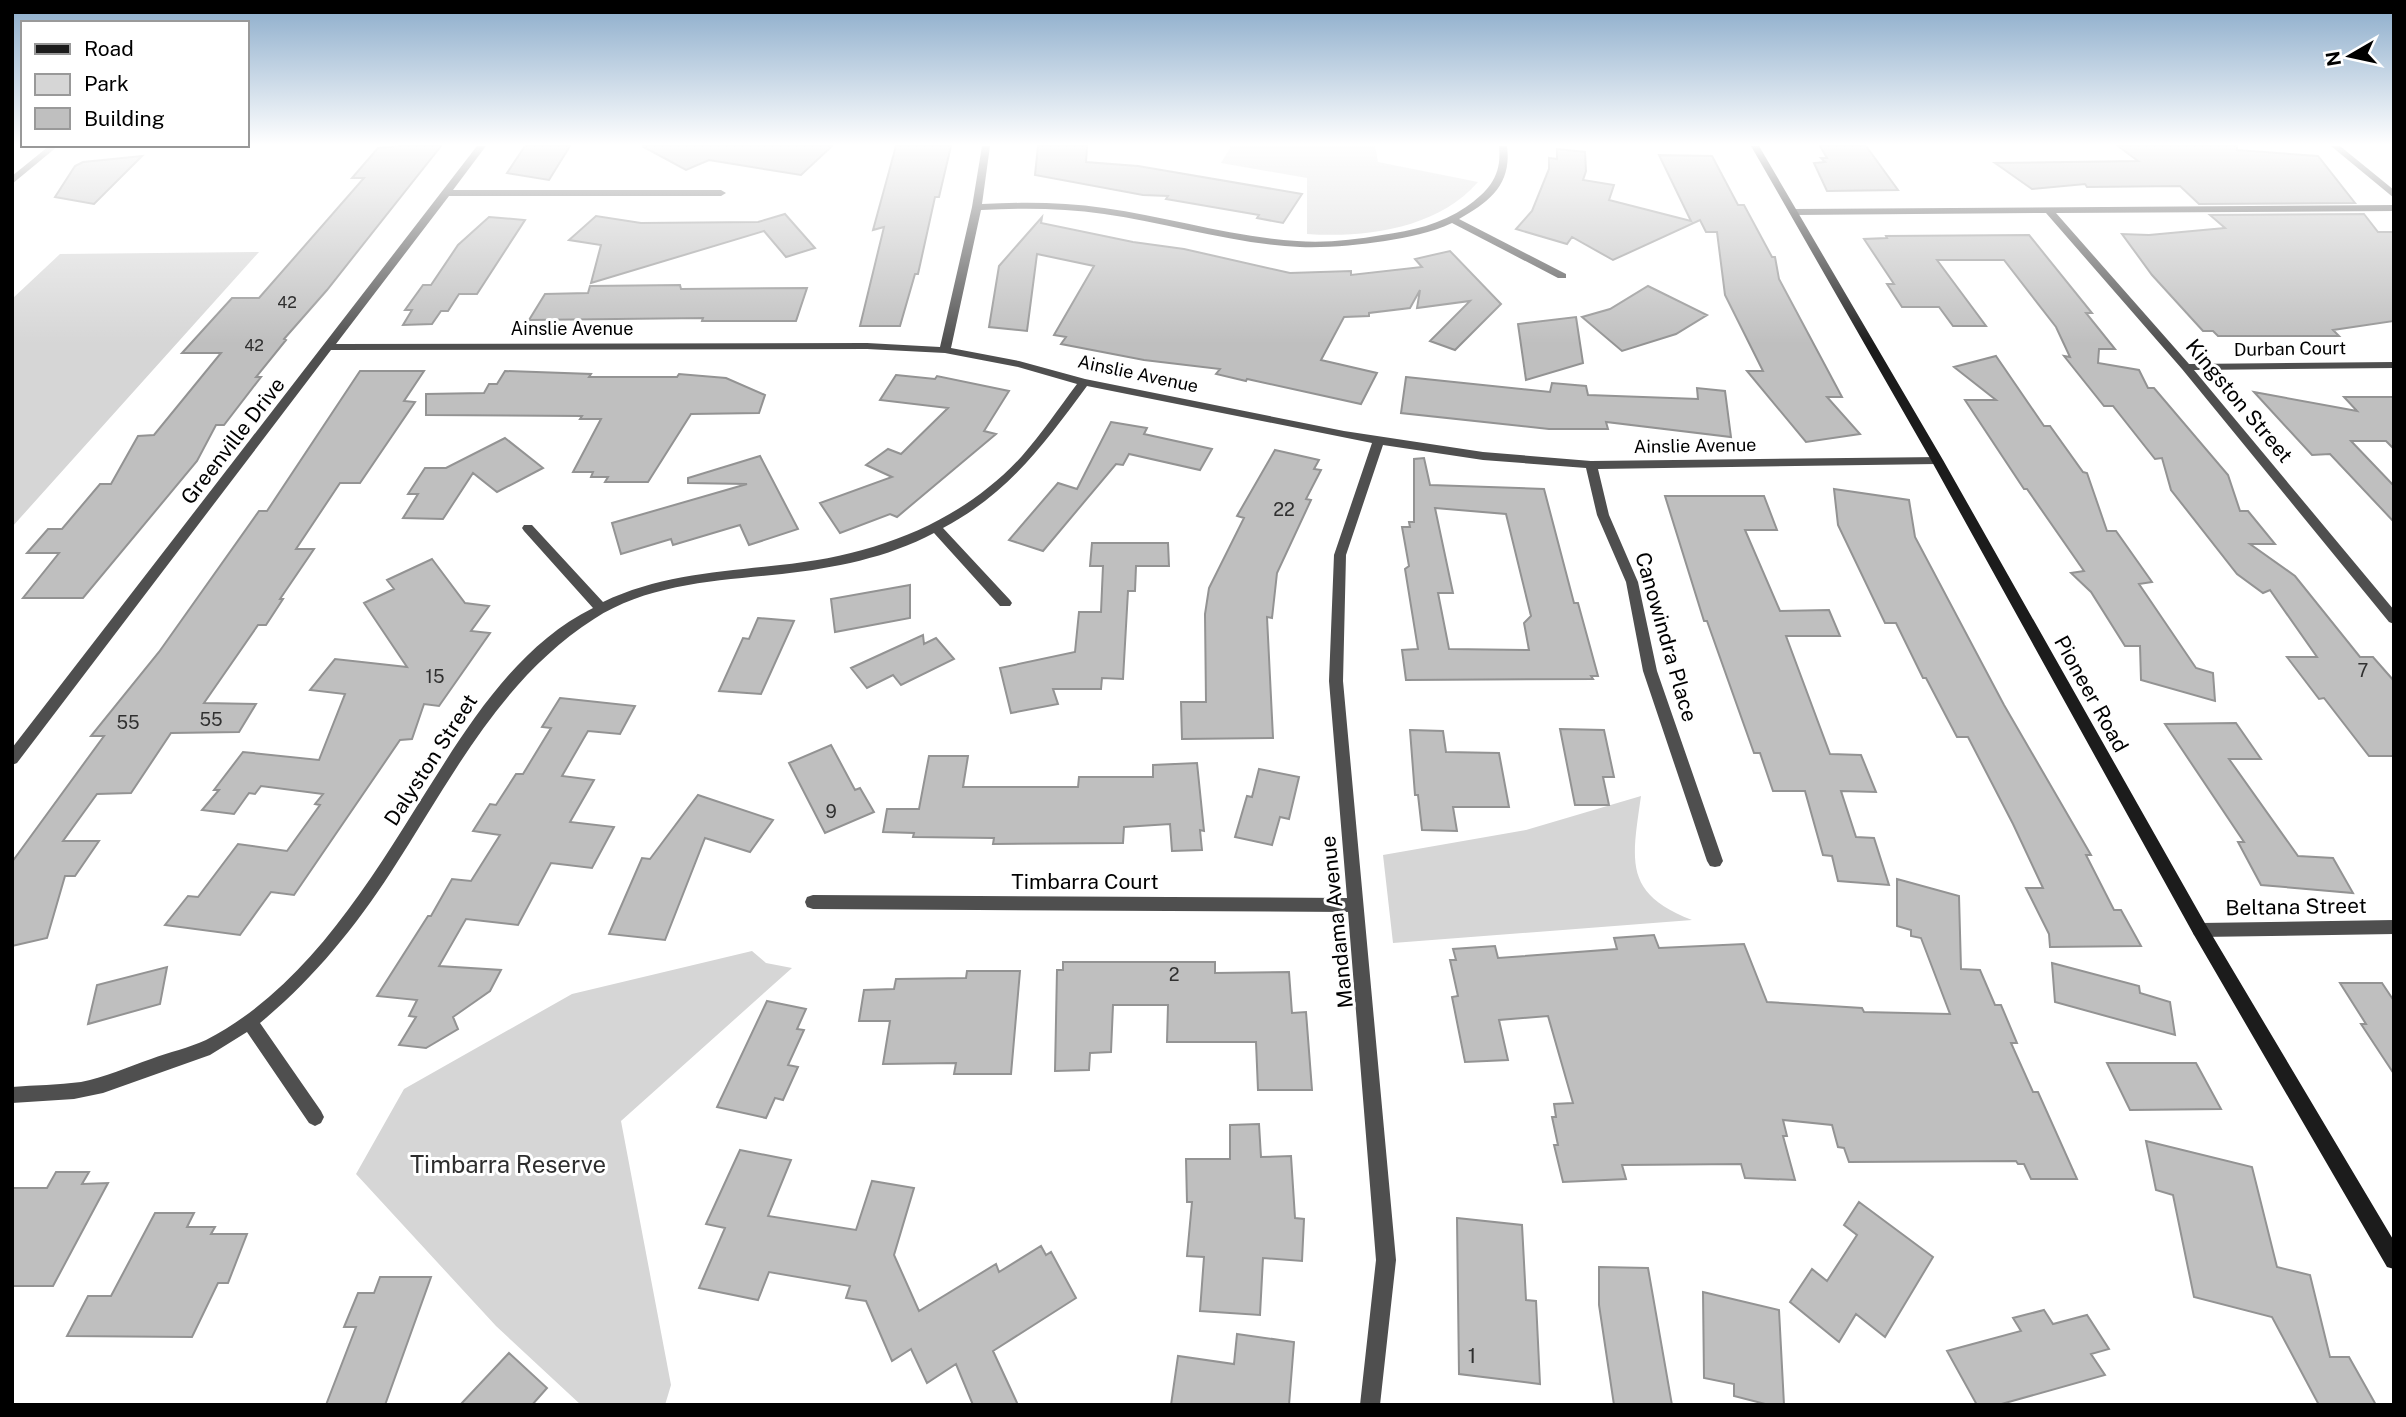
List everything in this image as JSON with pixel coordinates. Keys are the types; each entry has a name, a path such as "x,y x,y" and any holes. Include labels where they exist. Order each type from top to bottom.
{"main road":[{"name":"Pioneer Road","path":"1794,212 1937,460 2200,930 2394,1260"}],"street":[{"name":"Greenville Drive","path":"12,759 434,212"},
{"path":"945,350 976,212"},
{"path":"1105,212 1298,244 1376,239 1415,233 1454,220 1464,212"},
{"name":"Kingston Street","path":"2050,212 2387,603 2394,619"},
{"path":"1454,220 1562,276"},
{"name":"Ainslie Avenue","path":"330,347 867,346 945,350 1019,364 1084,382 1379,440 1483,456 1591,465 1937,460"},
{"name":"Durban Court","path":"2186,367 2394,365"},
{"name":"Dalyston Street","path":"12,1095 91,1088 214,1045 249,1021 304,975 343,930 376,884 483,714 541,650 600,607 631,593 670,582 822,565 884,550 936,527 979,501 1019,466 1084,382"},
{"name":"Mandama Avenue","path":"1370,1405 1386,1259 1336,681 1340,555 1379,440"},
{"name":"Canowindra Place","path":"1591,465 1603,515 1632,582 1650,671 1715,861"},
{"path":"936,527 1005,603"},
{"path":"528,528 600,607"},
{"name":"Timbarra Court","path":"813,902 1356,905"},
{"name":"Beltana Street","path":"2200,930 2394,927"},
{"path":"249,1021 315,1117"}],"green space":[{"path":"1307,212 1439,212 1399,227 1376,232 1307,234"},
{"path":"259,252 12,527 12,299 60,254"},
{"path":"1641,796 1635,839 1637,872 1643,886 1654,898 1670,910 1692,920 1393,943 1383,855 1526,830"},
{"name":"Timbarra Reserve","path":"752,951 766,963 792,968 621,1121 671,1385 665,1405 581,1405 496,1326 356,1174 404,1089 572,994"}],"building":[{"path":"334,212 389,212 284,339 286,340 256,377 261,377 224,425 216,425 197,461 83,598 23,598 59,553 27,553 48,529 62,529 100,484 111,484 138,436 154,435 221,353 182,353 232,298 259,298"},
{"path":"878,212 932,212 918,274 915,274 900,326 860,326 884,227 873,230"},
{"path":"1242,212 1290,212 1283,223 1257,218 1259,215"},
{"path":"1531,212 1656,212 1691,221 1687,212 1748,212 1772,257 1775,257 1779,279 1842,397 1827,397 1860,434 1806,442 1747,371 1763,371 1725,295 1717,232 1706,232 1700,220 1613,260 1572,237 1567,244 1516,229"},
{"path":"785,214 815,248 786,257 764,231 591,283 601,245 569,240 596,216 641,223 758,222"},
{"path":"2364,214 2378,232 2394,232 2394,321 2333,330 2339,336 2218,336 2213,331 2203,331 2152,275 2122,234 2149,235 2225,228 2210,215"},
{"path":"489,217 525,220 477,294 459,294 448,311 441,311 432,324 403,325 412,310 405,310 423,285 431,285 458,245"},
{"path":"1042,217 1041,223 1133,242 1184,249 1290,273 1351,271 1351,275 1422,267 1415,259 1450,251 1501,304 1455,350 1430,341 1470,301 1417,308 1420,290 1410,308 1369,313 1369,316 1344,317 1321,360 1377,373 1361,404 1216,374 1220,369 1144,360 1061,344 1066,337 1054,335 1094,266 1037,254 1027,331 989,327 999,266"},
{"path":"2029,235 2092,313 2086,313 2115,349 2099,349 2098,363 2139,370 2148,388 2154,388 2228,475 2240,511 2248,511 2275,544 2250,544 2295,576 2360,657 2373,657 2394,681 2394,756 2369,756 2324,698 2319,699 2287,657 2317,657 2270,590 2263,593 2237,574 2171,490 2162,458 2155,459 2113,406 2104,406 2064,356 2070,357 2056,327 2004,260 1937,260 1986,326 1953,326 1939,307 1902,307 1887,284 1894,284 1864,239 1887,238 1886,236"},
{"path":"680,285 681,289 807,288 796,321 702,321 703,318 529,320 545,294 588,293 590,286"},
{"path":"1648,286 1707,315 1676,334 1622,351 1582,317 1610,309"},
{"path":"1576,317 1583,363 1526,380 1518,324"},
{"path":"1996,356 2044,426 2050,426 2083,472 2087,473 2107,531 2116,531 2152,582 2139,584 2196,668 2213,673 2215,701 2141,680 2140,646 2125,646 2091,592 2071,573 2084,571 2027,489 2024,489 1965,400 1996,400 1954,367"},
{"path":"360,371 424,371 404,401 415,402 360,483 340,483 296,549 314,549 266,625 258,625 204,703 256,704 239,732 171,733 131,793 97,794 63,841 99,841 75,876 65,876 47,938 12,946 12,862 104,736 91,736 159,652 259,511 267,511"},
{"path":"505,371 591,374 589,377 677,377 679,374 726,378 765,395 759,413 691,414 648,482 605,482 608,477 591,477 593,472 573,472 601,419 580,419 582,416 426,415 426,394 484,393 489,384 497,384"},
{"path":"896,375 935,379 937,376 1009,391 984,431 996,434 897,517 890,514 840,533 820,503 892,477 866,465 888,449 901,454 948,408 880,400"},
{"path":"1406,377 1550,392 1552,383 1586,386 1588,395 1698,399 1697,388 1725,391 1731,437 1606,422 1608,429 1549,429 1401,413"},
{"path":"2254,392 2357,411 2344,397 2394,397 2394,449 2386,441 2351,441 2394,486 2394,522 2330,454 2312,455"},
{"path":"1111,422 1147,428 1144,434 1212,449 1200,470 1129,454 1123,465 1116,464 1043,551 1009,540 1058,483 1077,489"},
{"path":"505,438 543,468 497,492 473,473 443,519 403,518 418,494 408,494 425,468 446,468"},
{"path":"1275,450 1319,460 1314,469 1321,470 1306,499 1311,500 1277,573 1272,618 1267,617 1273,738 1182,739 1181,702 1206,702 1205,614 1209,588 1244,518 1237,516"},
{"path":"760,456 798,529 749,545 740,525 673,545 671,539 621,554 612,523 747,484 688,483 688,478"},
{"path":"1424,458 1430,485 1544,489 1574,603 1578,603 1598,676 1591,676 1593,679 1406,680 1402,650 1418,649 1405,569 1409,566 1402,527 1410,527 1409,522 1414,522 1414,459","holes":["1435,508 1506,514 1531,616 1524,623 1529,650 1449,649 1438,593 1453,593"]},
{"path":"1834,489 1909,500 1915,537 2004,705 2091,855 2086,855 2114,910 2121,910 2141,946 2050,947 2049,934 2026,888 2043,888 2013,824 1968,737 1957,737 1926,678 1923,678 1896,623 1885,623 1838,525"},
{"path":"1665,496 1764,496 1777,530 1745,530 1780,611 1829,610 1840,636 1786,636 1830,754 1861,755 1876,792 1841,791 1856,837 1874,838 1889,885 1838,881 1832,856 1823,855 1805,791 1773,791 1760,753 1754,753 1707,621 1704,621"},
{"path":"1092,543 1168,543 1169,566 1136,566 1135,591 1128,591 1123,679 1102,678 1101,689 1053,689 1058,704 1011,713 1000,668 1075,652 1079,612 1101,612 1103,566 1090,566"},
{"path":"432,559 465,603 489,606 471,631 490,633 439,706 424,704 412,739 400,740 294,895 271,892 240,935 165,925 188,896 198,897 238,844 287,851 320,805 315,804 323,794 261,786 255,794 249,793 234,814 202,810 219,790 214,790 243,752 319,760 345,694 310,690 335,659 407,667 364,603 394,589 387,580"},
{"path":"910,585 910,618 835,632 831,599"},
{"path":"758,618 794,621 761,694 719,691 743,638 749,639"},
{"path":"923,635 924,644 936,638 954,659 901,685 893,675 867,688 851,668"},
{"path":"560,698 635,706 620,734 588,731 562,776 594,780 570,822 614,827 592,868 551,863 518,925 466,919 439,966 501,970 490,991 453,1017 458,1029 426,1048 399,1045 416,1017 409,1016 417,1000 377,996 428,916 431,916 452,879 471,881 500,835 473,831 490,804 496,805 516,774 523,774 551,728 542,727"},
{"path":"2236,723 2261,759 2229,759 2298,856 2333,858 2353,893 2261,885 2238,842 2244,842 2165,724"},
{"path":"1560,729 1604,730 1614,777 1603,777 1609,805 1575,805"},
{"path":"1410,730 1443,731 1446,752 1499,753 1509,807 1453,807 1457,831 1422,830 1418,795 1415,795"},
{"path":"831,745 855,790 860,788 874,812 825,833 789,763"},
{"path":"929,756 968,756 963,787 1078,787 1079,777 1153,777 1153,765 1197,763 1204,831 1200,830 1202,850 1172,851 1170,824 1124,827 1123,843 993,844 994,838 913,837 914,833 883,832 887,809 919,809"},
{"path":"1259,769 1299,777 1289,819 1280,817 1272,845 1235,837 1247,796 1252,797"},
{"path":"698,795 773,820 750,852 705,838 665,940 609,934 642,858 650,859"},
{"path":"1897,879 1959,896 1961,969 1980,970 1995,1005 2001,1005 2017,1043 2011,1043 2033,1092 2038,1092 2077,1179 2031,1179 2024,1164 2018,1164 2016,1161 1849,1162 1844,1148 1838,1147 1832,1125 1783,1120 1787,1136 1783,1136 1795,1180 1745,1178 1741,1164 1622,1165 1626,1179 1563,1182 1554,1145 1558,1145 1552,1117 1556,1117 1554,1104 1573,1103 1548,1016 1499,1020 1508,1060 1465,1062 1452,997 1458,996 1450,960 1456,960 1453,949 1495,946 1498,958 1617,949 1614,938 1654,935 1659,948 1744,944 1767,1002 1862,1008 1864,1012 1950,1014 1921,938 1911,936 1911,930 1897,926"},
{"path":"1063,962 1215,962 1215,973 1289,972 1292,1013 1306,1012 1312,1090 1258,1090 1256,1042 1167,1042 1168,1005 1113,1005 1111,1052 1090,1053 1089,1070 1055,1071 1057,970 1063,970"},
{"path":"2052,963 2139,986 2140,993 2170,1002 2175,1035 2055,1002"},
{"path":"167,967 160,1004 88,1024 97,985"},
{"path":"967,971 1020,971 1011,1074 954,1074 956,1063 883,1064 890,1021 859,1021 864,990 894,989 896,979 966,978"},
{"path":"2340,983 2382,983 2394,1001 2394,1074 2361,1024 2366,1024"},
{"path":"767,1001 806,1009 797,1029 804,1030 788,1065 798,1067 783,1100 775,1098 766,1118 717,1107"},
{"path":"2107,1063 2196,1063 2221,1109 2130,1110"},
{"path":"1259,1124 1261,1157 1291,1156 1295,1218 1304,1219 1302,1261 1263,1258 1260,1315 1200,1311 1204,1257 1187,1256 1192,1202 1187,1202 1186,1159 1230,1159 1230,1125"},
{"path":"2146,1141 2252,1167 2277,1267 2310,1275 2330,1357 2349,1357 2376,1405 2319,1405 2272,1317 2194,1297 2173,1195 2156,1190"},
{"path":"740,1150 791,1160 768,1216 856,1230 872,1181 914,1188 894,1255 919,1311 996,1264 999,1272 1041,1246 1046,1255 1051,1252 1076,1298 993,1351 1018,1405 973,1405 956,1364 927,1383 911,1349 892,1361 866,1301 846,1298 850,1286 769,1272 758,1300 699,1288 725,1228 706,1224"},
{"path":"56,1172 89,1172 82,1184 108,1183 53,1286 12,1286 12,1188 47,1188"},
{"path":"1859,1202 1933,1257 1885,1337 1856,1314 1839,1342 1790,1302 1812,1269 1827,1281 1857,1235 1844,1225"},
{"path":"155,1213 194,1213 187,1227 215,1227 211,1234 247,1234 228,1283 218,1283 192,1337 67,1336 88,1296 111,1296"},
{"path":"1457,1218 1522,1225 1526,1300 1536,1301 1540,1384 1459,1374"},
{"path":"1599,1267 1648,1268 1672,1405 1614,1405 1599,1305"},
{"path":"380,1277 431,1277 385,1405 326,1405 356,1327 344,1327 358,1293 374,1293"},
{"path":"1703,1292 1779,1310 1784,1405 1769,1405 1734,1396 1734,1384 1704,1378"},
{"path":"2044,1310 2053,1324 2087,1315 2109,1349 2091,1354 2105,1375 1998,1405 1977,1405 1947,1351 2021,1331 2013,1318"},
{"path":"1237,1334 1294,1342 1289,1405 1171,1405 1178,1356 1234,1364"},
{"path":"509,1353 547,1388 532,1405 460,1405"}]}
